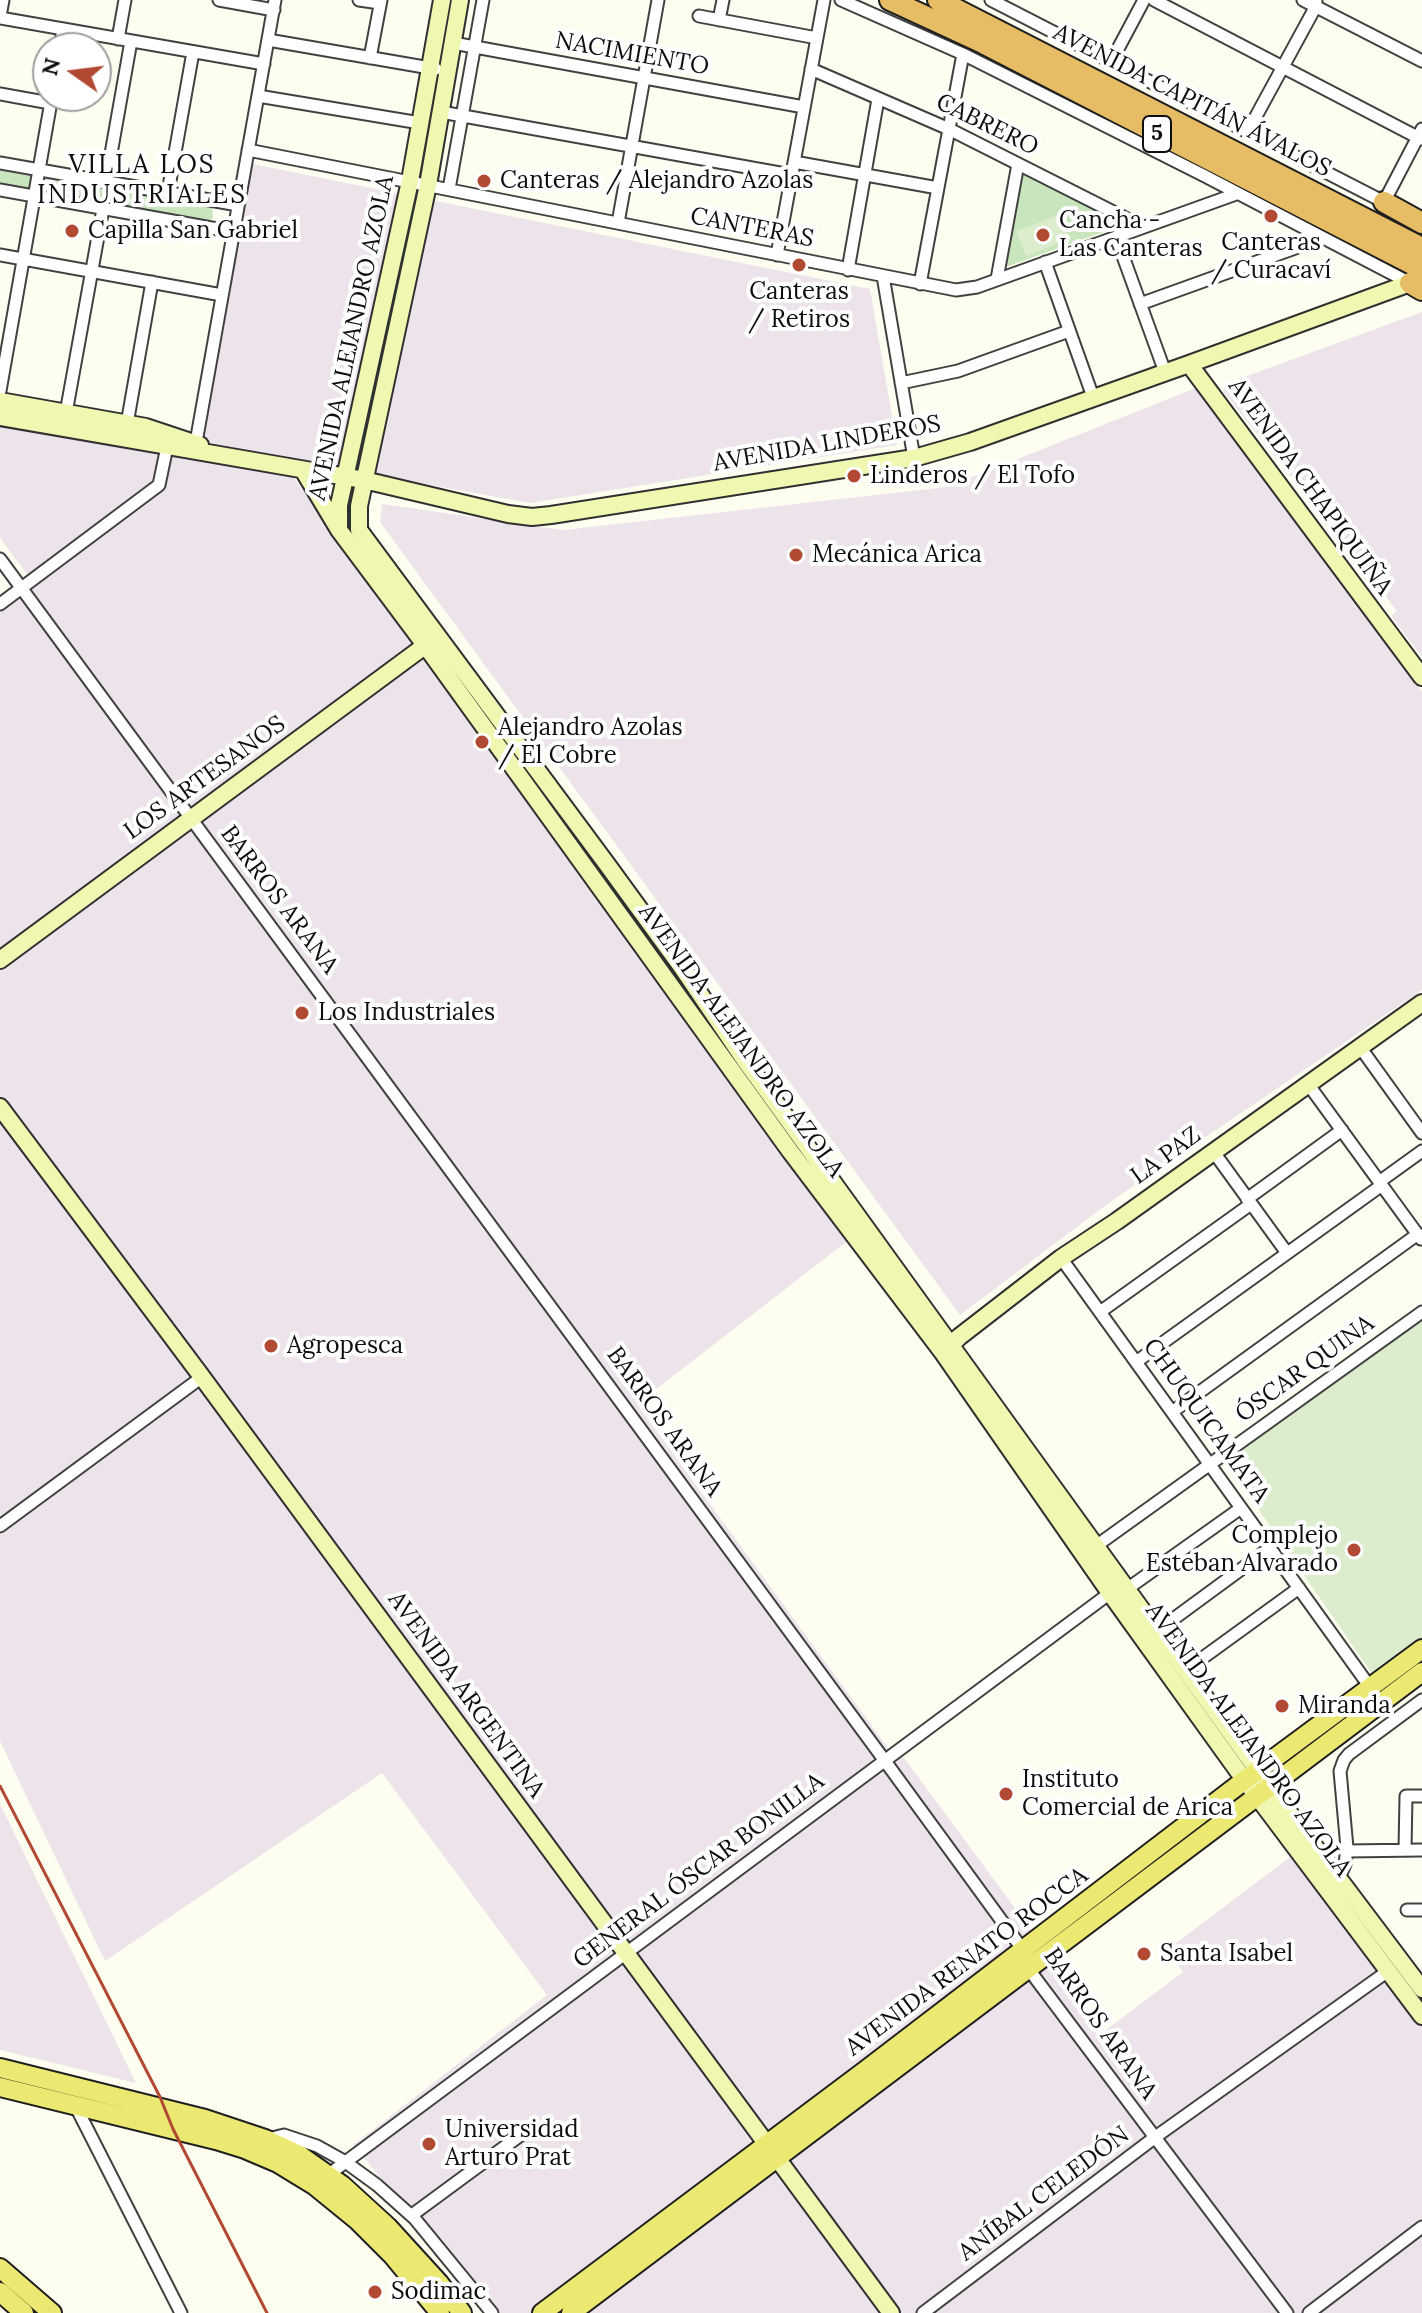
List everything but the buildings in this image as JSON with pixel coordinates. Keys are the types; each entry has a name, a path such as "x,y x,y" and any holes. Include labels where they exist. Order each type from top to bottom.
{"highway":[{"name":"AVENIDA CAPITÁN ÁVALOS","path":"890,0 983,43 1419,280"},
{"name":"AVENIDA CAPITÁN ÁVALOS","path":"938,0 1422,248"},
{"path":"1384,202 1422,223"}],"main road":[{"name":"AVENIDA RENATO ROCCA","path":"542,2313 632,2256 771,2152 1257,1783 1370,1687 1422,1649"},
{"name":"AVENIDA RENATO ROCCA","path":"1257,1783 1422,1672"},
{"path":"0,2068 76,2096 245,2149 355,2196 405,2244 462,2313"},
{"path":"0,2087 76,2096 205,2119 265,2139 301,2156 322,2180 331,2197 393,2256 440,2313"},
{"name":"AVENIDA RENATO ROCCA","path":"571,2313 632,2256"},
{"path":"0,2268 52,2313"},
{"path":"0,2292 24,2313"}],"street":[{"path":"3,0 0,17 264,64"},
{"path":"118,39 125,0"},
{"path":"195,447 274,5 219,0"},
{"path":"359,0 381,2 370,58"},
{"name":"AVENIDA ALEJANDRO AZOLA","path":"432,640 339,530 339,505 410,181 442,0"},
{"name":"AVENIDA ALEJANDRO AZOLA","path":"460,0 428,185 364,480 358,515 359,530 432,640 790,1151 947,1349 1096,1546 1186,1670 1257,1783 1422,2016"},
{"path":"449,189 483,0"},
{"path":"618,223 658,0"},
{"path":"719,20 723,0"},
{"path":"777,255 824,0"},
{"path":"841,0 963,54 1323,238 1419,280"},
{"name":"AVENIDA CAPITÁN ÁVALOS","path":"991,0 1384,202"},
{"path":"1111,62 1144,0"},
{"path":"1154,0 1420,135 1384,202"},
{"path":"1303,0 1316,3 1422,61"},
{"path":"1248,131 1316,3"},
{"path":"699,16 817,38"},
{"path":"268,40 448,71"},
{"path":"106,182 131,41"},
{"name":"NACIMIENTO","path":"453,43 804,107"},
{"path":"168,192 193,52"},
{"path":"920,284 963,54"},
{"name":"CABRERO","path":"811,69 949,129 1141,226"},
{"path":"0,94 32,98"},
{"path":"258,96 420,123"},
{"path":"848,270 878,99"},
{"path":"0,391 6,326 23,259 49,112"},
{"path":"441,112 791,175"},
{"name":"CANTERAS","path":"248,150 956,290 977,287 1236,194"},
{"path":"794,162 938,188"},
{"path":"0,163 238,205"},
{"path":"997,279 1018,164"},
{"path":"0,190 234,232"},
{"path":"66,413 103,209"},
{"path":"1116,237 1165,372"},
{"path":"1140,304 1323,238"},
{"path":"0,255 222,295"},
{"path":"1045,262 1093,397"},
{"path":"883,276 914,458"},
{"name":"AVENIDA LINDEROS","path":"0,417 168,440 219,456 364,480 508,514 542,516 914,458 970,442 1419,280"},
{"path":"127,424 152,282"},
{"path":"901,383 958,371 1069,331"},
{"name":"AVENIDA CHAPIQUIÑA","path":"1189,364 1422,677"},
{"name":"AVENIDA LINDEROS","path":"0,401 127,424 168,440"},
{"path":"0,604 159,485 168,440"},
{"path":"303,470 339,530"},
{"name":"BARROS ARANA","path":"0,559 885,1761 1154,2138 1287,2313"},
{"name":"LOS ARTESANOS","path":"0,960 432,640"},
{"name":"LA PAZ","path":"947,1349 1061,1258 1422,1003"},
{"path":"1360,1047 1422,1133"},
{"path":"1172,1412 1420,1238 1308,1084"},
{"name":"AVENIDA ARGENTINA","path":"0,1107 891,2313"},
{"path":"1100,1312 1342,1130"},
{"path":"1213,1151 1287,1253"},
{"path":"1136,1362 1422,1151"},
{"name":"CHUQUICAMATA","path":"1061,1258 1370,1687"},
{"name":"ÓSCAR QUINA","path":"1096,1546 1422,1312"},
{"name":"AVENIDA ALEJANDRO AZOLA","path":"947,1349 1110,1593 1257,1783 1339,1878 1422,1989"},
{"path":"0,1526 202,1377"},
{"path":"1127,1589 1241,1508"},
{"path":"1157,1631 1270,1548"},
{"path":"1186,1670 1299,1588"},
{"name":"GENERAL ÓSCAR BONILLA","path":"322,2180 1110,1593"},
{"path":"1339,1878 1346,1851 1340,1771 1344,1760 1422,1700"},
{"path":"1405,1850 1406,1796 1422,1796"},
{"path":"1346,1851 1422,1850"},
{"path":"1407,1910 1422,1910"},
{"name":"ANÍBAL CELEDÓN","path":"923,2313 1154,2138 1388,1971"},
{"path":"76,2096 181,2313"},
{"path":"412,2215 522,2134"},
{"path":"265,2139 284,2135 317,2146 377,2185 412,2215 492,2313"},
{"path":"1309,2313 1422,2227"}],"shaded area":[{"path":"253,164 870,289 897,445 530,503 211,445 197,425"},
{"path":"1422,312 1422,657 1391,616 1397,611 1223,391 1228,383"},
{"path":"1196,388 1422,692 1422,990 1110,1202 960,1315 380,522 382,504 563,530 947,487"},
{"path":"0,422 292,475 846,1242 637,1404 888,1748 905,1759 1026,1923 1057,1974 1102,2033 1183,1972 1167,1950 1294,1854 1422,2024 1422,2313 494,2313 353,2145 547,1995 382,1773 105,1961 0,1741 0,605 32,581 0,538"},
{"path":"0,1804 136,2083 0,2050"}],"green space":[{"path":"0,167 212,204 213,218 209,221 0,185"},
{"path":"1019,169 1126,224 1003,268"},
{"name":"Cancha - Las Canteras","path":"1059,215 1069,239 1026,256 1016,231"},
{"name":"Complejo Esteban Alvarado","path":"1422,1319 1422,1638 1373,1675 1225,1461"}],"railway":[{"path":"0,1786 267,2313"}],"place":[{"name":"Canteras / Alejandro Azolas","path":"484,181"},
{"name":"Canteras / Curacaví","path":"1271,216"},
{"name":"Capilla San Gabriel","path":"72,231"},
{"name":"Cancha - Las Canteras","path":"1043,235"},
{"name":"Canteras / Retiros","path":"799,265"},
{"name":"Linderos / El Tofo","path":"854,476"},
{"name":"Mecánica Arica","path":"796,555"},
{"name":"Alejandro Azolas / El Cobre","path":"482,742"},
{"name":"Los Industriales","path":"302,1013"},
{"name":"Agropesca","path":"271,1346"},
{"name":"Complejo Esteban Alvarado","path":"1354,1550"},
{"name":"Miranda","path":"1282,1706"},
{"name":"Instituto Comercial de Arica","path":"1006,1794"},
{"name":"Santa Isabel","path":"1144,1954"},
{"name":"Universidad Arturo Prat","path":"429,2144"},
{"name":"Sodimac","path":"375,2292"}],"district":[{"name":"VILLA LOS INDUSTRIALES","path":"142,181"}]}
